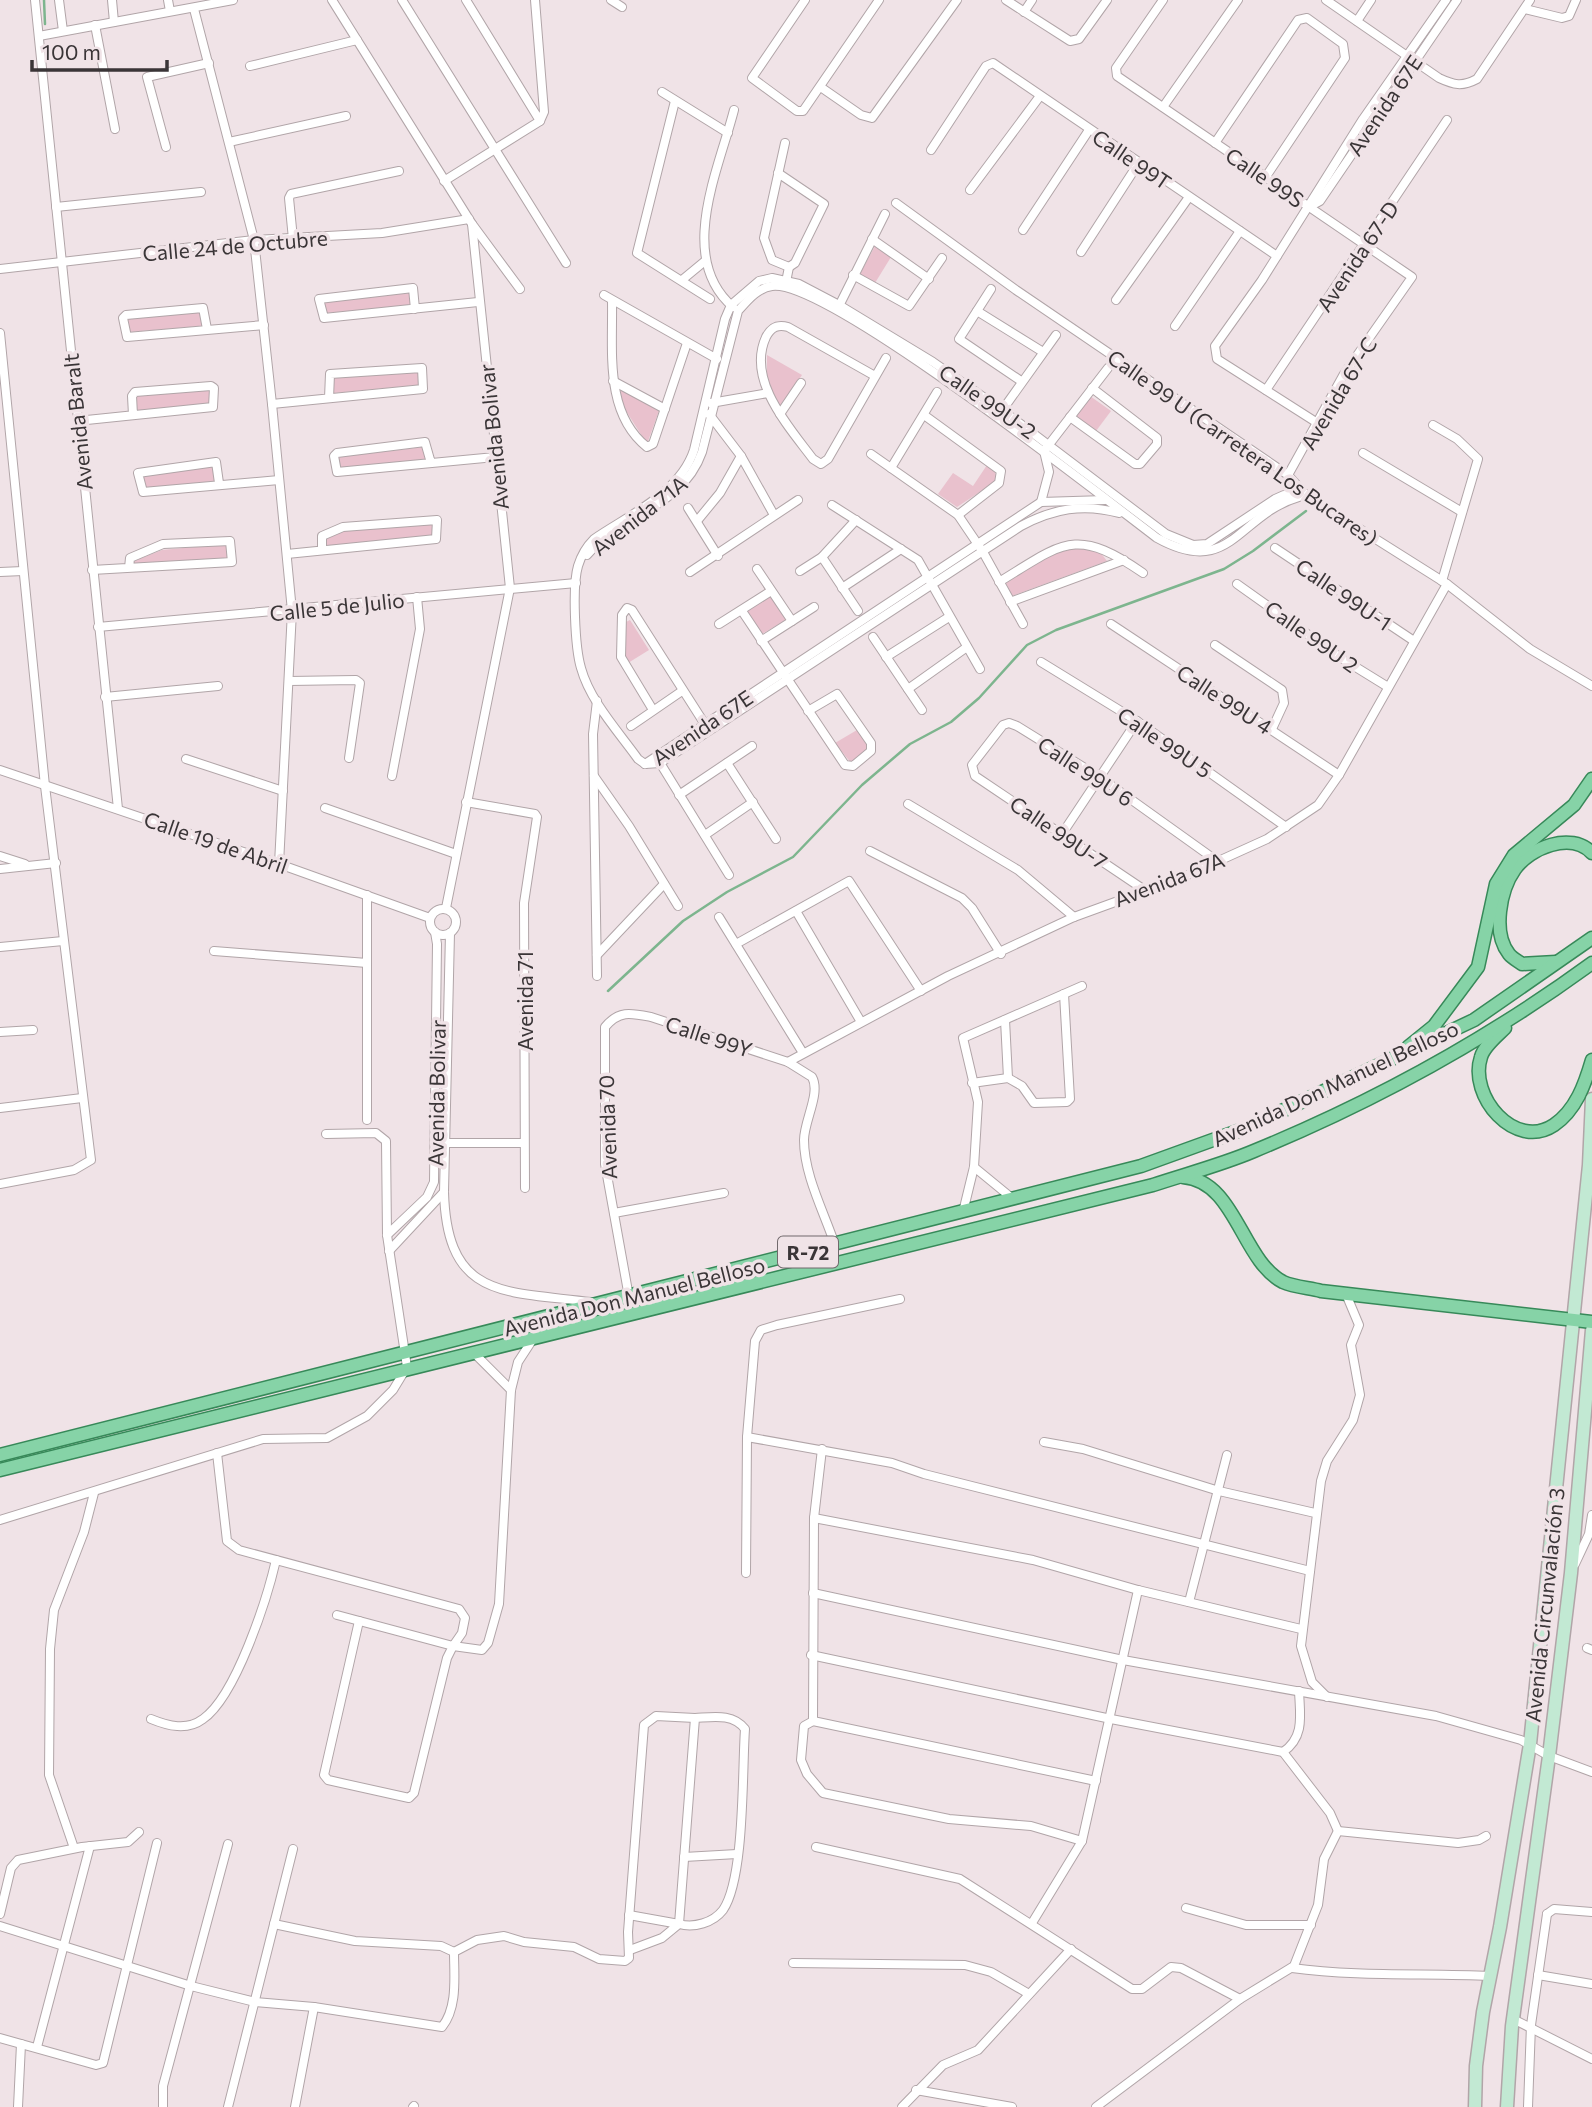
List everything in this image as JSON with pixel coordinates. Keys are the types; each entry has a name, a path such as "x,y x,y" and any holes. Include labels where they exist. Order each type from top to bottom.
{"main road":[{"path":"1388,1062 1434,1026 1478,967 1496,884 1514,855 1574,805 1592,779"},
{"path":"1563,960 1543,965 1522,964 1508,954 1500,933 1502,901 1515,869 1539,848 1566,842 1587,848 1592,853"},
{"name":"Avenida Don Manuel Belloso","path":"0,1471 406,1361 629,1297 1141,1166 1246,1128 1474,1020 1592,938"},
{"name":"Avenida Don Manuel Belloso","path":"0,1455 406,1361 474,1352 1178,1177 1251,1152 1354,1107 1516,1016 1592,963"},
{"path":"1516,1016 1481,1056 1478,1079 1484,1101 1497,1116 1517,1127 1536,1130 1553,1126 1570,1111 1585,1083 1592,1060"},
{"name":"Avenida Circunvalación 3","path":"1475,2107 1476,2066 1530,1744 1589,1165 1592,1099"},
{"path":"1178,1177 1195,1178 1213,1190 1263,1264 1283,1282 1346,1294 1517,1311 1592,1322"},
{"name":"Avenida Circunvalación 3","path":"1507,2107 1513,2019 1526,1910 1549,1756 1571,1573 1592,1330"},
{"path":"1544,1600 1567,1603"}],"street":[{"name":"Avenida Baralt","path":"35,0 118,809"},
{"path":"59,0 63,31"},
{"path":"112,0 114,22"},
{"path":"168,0 170,11"},
{"path":"39,36 233,0"},
{"name":"Avenida Bolivar","path":"332,0 470,222 510,588 446,908"},
{"path":"402,0 566,264"},
{"path":"466,0 540,121"},
{"path":"444,181 540,121 544,113 535,0"},
{"path":"611,0 622,7"},
{"path":"805,0 752,78 797,111 808,107 879,0"},
{"path":"821,88 861,116 873,118 957,0"},
{"path":"1006,0 1070,41 1075,41 1107,0"},
{"path":"1024,12 1032,0"},
{"name":"Calle 99S","path":"1163,0 1116,68 1117,76 1412,277"},
{"path":"1163,107 1238,0"},
{"path":"1326,0 1455,85 1466,85 1477,79 1530,0"},
{"path":"1357,21 1371,0"},
{"name":"Avenida 67E","path":"1411,58 1446,0"},
{"name":"Avenida 67E","path":"1266,390 1217,359 1215,346 1309,207 1312,197 1411,58 1457,0"},
{"path":"1525,9 1562,18 1569,16 1576,0"},
{"path":"194,9 254,240 287,554 292,611 279,864"},
{"path":"1215,143 1298,20 1307,18 1343,44 1345,58 1265,177"},
{"path":"94,26 114,129"},
{"path":"250,66 357,40"},
{"path":"166,147 147,77 209,63"},
{"name":"Calle 99T","path":"931,150 988,64 993,63 1277,256"},
{"path":"662,92 728,133"},
{"path":"970,190 1040,96"},
{"path":"675,101 637,249 640,256 710,299"},
{"path":"734,110 705,222 705,261 718,290 735,308"},
{"path":"229,142 346,116"},
{"name":"Avenida 67-D","path":"1266,390 1447,120"},
{"path":"1023,230 1089,130"},
{"path":"785,143 764,238 772,260 789,267"},
{"path":"1081,252 1138,164"},
{"path":"293,239 289,198 291,194 399,171"},
{"path":"778,173 824,204 795,263 789,267 785,283"},
{"path":"56,207 201,192"},
{"path":"1116,300 1189,197"},
{"name":"Calle 99 U (Carretera Los Bucares)","path":"897,203 1016,290 1288,475 1306,495 1444,583 1530,649 1592,686"},
{"path":"837,308 886,214"},
{"path":"470,222 520,289"},
{"name":"Calle 24 de Octubre","path":"0,270 254,240 382,233 470,222"},
{"path":"1175,326 1240,231"},
{"path":"872,239 929,279"},
{"path":"853,275 905,306 912,304 942,258"},
{"path":"682,280 705,261"},
{"name":"Avenida 67-C","path":"1288,475 1319,424 1344,374 1412,277"},
{"name":"Calle 99U-2","path":"735,308 747,289 772,282 785,283 837,308 933,362 1046,448 1166,534 1192,549"},
{"path":"415,309 411,288 319,299 324,318 478,303"},
{"path":"991,289 959,339 1021,381"},
{"path":"687,343 653,444 647,447 620,410 613,381 608,298 720,359"},
{"path":"207,329 203,308 126,315 124,318 127,337 264,325"},
{"name":"Avenida 71A","path":"576,583 578,566 585,548 669,488 686,469 708,408 735,308"},
{"path":"977,311 1043,352"},
{"path":"875,376 788,327 778,326 769,330 762,353 768,393 813,459 821,464 828,459 886,358"},
{"path":"0,333 4,424 90,1160 86,1165 74,1170 0,1184"},
{"path":"1000,413 1056,335"},
{"path":"272,404 423,389 422,368 330,373 329,398"},
{"path":"1108,368 1046,448 1048,482 1041,502 1107,500 1126,504"},
{"path":"613,381 665,408"},
{"path":"780,414 801,383"},
{"path":"77,421 213,407 214,388 211,386 135,392 132,396 134,415"},
{"path":"1070,417 1135,464 1140,464 1157,444 1157,438 1092,388"},
{"path":"1266,390 1319,424"},
{"path":"891,468 937,392"},
{"path":"768,393 708,408 741,456 774,515"},
{"path":"924,415 1001,471 999,482 958,515"},
{"name":"Avenida 67A","path":"788,1062 921,991 1074,917 1217,861 1286,827 1318,804 1339,775 1444,583 1478,460 1457,439 1433,425"},
{"path":"430,463 425,443 337,453 334,456 337,472 495,457"},
{"name":"Calle 99U-2","path":"1046,448 1157,538 1192,549"},
{"path":"1363,453 1462,512"},
{"path":"871,454 958,515 981,548 1023,624"},
{"path":"697,521 720,493 741,456"},
{"path":"219,483 216,462 138,473 142,492 219,483 279,480"},
{"path":"1192,549 1219,539 1284,495 1306,495"},
{"path":"690,572 718,556 797,500"},
{"name":"Avenida 67E","path":"981,548 1041,502"},
{"path":"832,505 918,560 948,617 980,669"},
{"path":"688,508 718,556"},
{"name":"Avenida 67E","path":"597,701 638,759 645,764 658,759 707,728 981,548 1047,512 1094,508 1126,514"},
{"path":"287,554 436,539 437,520 340,527 321,536 322,550"},
{"path":"800,571 822,557 856,520"},
{"path":"92,570 129,568 232,562 230,541 163,544 130,558 129,568"},
{"path":"999,582 1055,548 1073,542 1107,550 1143,573"},
{"name":"Calle 99U-1","path":"1275,548 1414,641"},
{"path":"842,588 901,549"},
{"path":"822,557 858,611"},
{"path":"1010,602 1124,559"},
{"path":"757,569 792,621"},
{"path":"0,572 23,570"},
{"path":"576,583 580,668 597,701 594,776 597,975"},
{"name":"Calle 5 de Julio","path":"98,627 576,583"},
{"name":"Calle 99U 2","path":"1237,584 1340,658 1388,687"},
{"path":"719,624 771,591"},
{"path":"392,776 420,629 416,597"},
{"path":"761,641 814,607"},
{"path":"653,710 621,657 624,610 632,610 707,728"},
{"path":"741,611 808,711 849,767 871,751 870,743 837,694 808,711"},
{"path":"887,657 948,617"},
{"name":"Calle 99U 4","path":"1111,624 1339,775"},
{"path":"873,638 922,710"},
{"path":"1215,645 1282,690 1284,702 1272,729"},
{"path":"908,689 967,648"},
{"name":"Calle 99U 5","path":"1041,662 1137,721 1286,827"},
{"path":"289,681 356,680 360,683 349,758"},
{"path":"105,697 218,686"},
{"path":"631,726 682,691"},
{"path":"1062,834 1137,721"},
{"name":"Calle 99U 6","path":"975,776 972,765 995,734 1009,723 1101,778 1217,861"},
{"path":"679,795 752,746"},
{"path":"186,759 283,791"},
{"path":"658,759 729,875"},
{"path":"727,763 776,838"},
{"name":"Calle 19 de Abril","path":"0,770 430,918"},
{"path":"594,776 629,826 678,906"},
{"name":"Calle 99U-7","path":"975,776 1143,889"},
{"name":"Avenida 71","path":"466,802 536,815 524,903 524,1188"},
{"path":"705,835 752,802"},
{"path":"908,804 1018,870 1074,917"},
{"path":"325,808 456,854"},
{"path":"870,851 962,898 972,908 1001,954"},
{"path":"0,856 31,866"},
{"path":"0,869 56,863"},
{"path":"736,944 849,881 921,991"},
{"path":"597,954 664,884"},
{"path":"367,895 367,1120"},
{"path":"446,908 456,918 455,928 442,935 435,932 430,918 437,909 446,908"},
{"path":"796,911 861,1022"},
{"path":"719,917 803,1053"},
{"name":"Avenida Bolivar","path":"387,1235 427,1197 434,1181 435,932"},
{"path":"450,933 443,1192 446,1229 452,1250 470,1274 488,1285 508,1292 604,1304"},
{"path":"0,947 63,941"},
{"path":"214,951 367,963"},
{"path":"964,1212 974,1167 978,1102 963,1038 968,1033 1082,986"},
{"path":"972,1083 1008,1078 1022,1086 1034,1103 1067,1102 1070,1099 1063,994"},
{"name":"Calle 99Y","path":"629,1013 788,1062"},
{"name":"Avenida 70","path":"629,1013 615,1016 605,1027 605,1164 629,1297"},
{"path":"1005,1020 1008,1078"},
{"path":"0,1032 33,1030"},
{"path":"788,1062 812,1077 815,1082 804,1143 810,1174 835,1245"},
{"path":"0,1108 82,1098"},
{"path":"0,1520 263,1439 327,1438 346,1430 384,1400 406,1361 387,1235 386,1141 376,1133 326,1134"},
{"path":"444,1143 524,1143"},
{"path":"974,1167 1013,1199"},
{"path":"389,1251 443,1192"},
{"path":"614,1213 724,1193"},
{"path":"1328,1698 1312,1682 1306,1668 1301,1629 1315,1513 1327,1461 1353,1420 1360,1395 1351,1345 1359,1325 1346,1294"},
{"path":"746,1573 747,1437 755,1341 761,1330 900,1299"},
{"path":"337,1615 453,1646 482,1650 485,1647 499,1604 511,1390 518,1363 536,1336"},
{"path":"474,1352 511,1390"},
{"path":"747,1437 892,1464 1310,1571"},
{"path":"1044,1442 1083,1448 1219,1492 1315,1513"},
{"path":"813,1721 811,1655 814,1518 822,1449"},
{"path":"216,1452 227,1541 239,1550 459,1609 466,1618 442,1672 414,1793 410,1798 328,1780 324,1775 359,1621"},
{"path":"1189,1602 1227,1455"},
{"path":"74,1848 49,1775 50,1649 54,1610 94,1493"},
{"path":"1571,1573 1591,1535 1592,1515"},
{"path":"814,1518 1033,1560 1139,1590 1301,1629"},
{"path":"151,1719 182,1726 205,1718 239,1666 256,1629 276,1560"},
{"path":"1032,1923 1082,1841 1139,1590"},
{"path":"813,1593 1123,1660 1436,1716 1530,1744 1549,1756 1592,1772"},
{"path":"811,1655 1111,1719 1283,1752 1330,1813 1338,1831"},
{"path":"1283,1752 1292,1746 1300,1733 1299,1692"},
{"path":"454,1952 477,1940 504,1936 524,1942 574,1947 599,1959 625,1961 630,1950 629,1915 645,1725 656,1716 723,1717 739,1721 745,1728 737,1854 730,1896 722,1911 715,1919 698,1925 629,1915"},
{"path":"630,1950 662,1938 679,1924 695,1718"},
{"path":"1082,1841 1031,1826 949,1819 823,1793 807,1774 801,1760 804,1726 813,1721 1096,1781"},
{"path":"1338,1831 1458,1843 1486,1836"},
{"path":"1096,2107 1240,1999 1292,1968 1318,1905 1324,1859 1338,1831"},
{"path":"0,1914 11,1868 18,1860 74,1848 128,1842 139,1832"},
{"path":"0,2038 96,2065 103,2063 124,1966 157,1843"},
{"path":"163,2107 163,2086 228,1844"},
{"path":"37,2048 90,1846"},
{"path":"817,1847 960,1879 1132,1989 1142,1989 1171,1967 1181,1968 1240,1999"},
{"path":"228,2107 293,1849"},
{"path":"684,1857 737,1854"},
{"path":"1186,1908 1246,1925 1311,1925"},
{"path":"1528,2107 1531,2025 1547,1914 1554,1909 1592,1912"},
{"path":"1526,1910 1547,1914"},
{"path":"274,1924 355,1941 441,1946 454,1952"},
{"path":"0,1926 191,1986 255,2002 314,2007 442,2027 448,2019 453,1996 454,1952"},
{"path":"902,2107 943,2065 978,2050 1071,1949"},
{"path":"793,1963 965,1965 991,1972 1029,1994"},
{"path":"1292,1968 1361,1975 1427,1973 1490,1976"},
{"path":"1538,1975 1592,1984"},
{"path":"295,2107 314,2007"},
{"path":"1513,2019 1531,2025 1592,2059"},
{"path":"18,2107 21,2044"},
{"path":"916,2090 1012,2107"}],"shaded area":[{"path":"875,246 891,257 875,283 860,274"},
{"path":"410,293 410,306 325,313 325,301"},
{"path":"202,311 203,326 129,332 127,319"},
{"path":"767,355 802,375 780,408 767,383"},
{"path":"418,371 418,385 334,393 332,378"},
{"path":"620,388 660,408 647,444 621,403"},
{"path":"210,390 211,403 137,411 136,396"},
{"path":"1090,396 1111,411 1096,431 1074,416"},
{"path":"424,447 425,460 340,468 338,457"},
{"path":"987,465 994,470 998,480 957,507 938,494 953,473 973,486"},
{"path":"214,466 216,481 145,488 143,474"},
{"path":"432,521 432,536 327,546 325,536 340,529"},
{"path":"226,544 228,559 134,564 134,561 162,550"},
{"path":"1075,547 1100,552 1107,561 1012,596 1006,583 1056,552"},
{"path":"770,596 786,620 762,634 747,611"},
{"path":"630,620 649,650 628,663 622,649 626,622"},
{"path":"857,730 870,747 851,763 835,743"}],"waterway":[{"path":"44,0 45,24"},
{"path":"608,991 683,921 727,892 793,857 862,785 910,744 951,722 979,698 1027,645 1056,630 1224,569 1306,511"}]}
